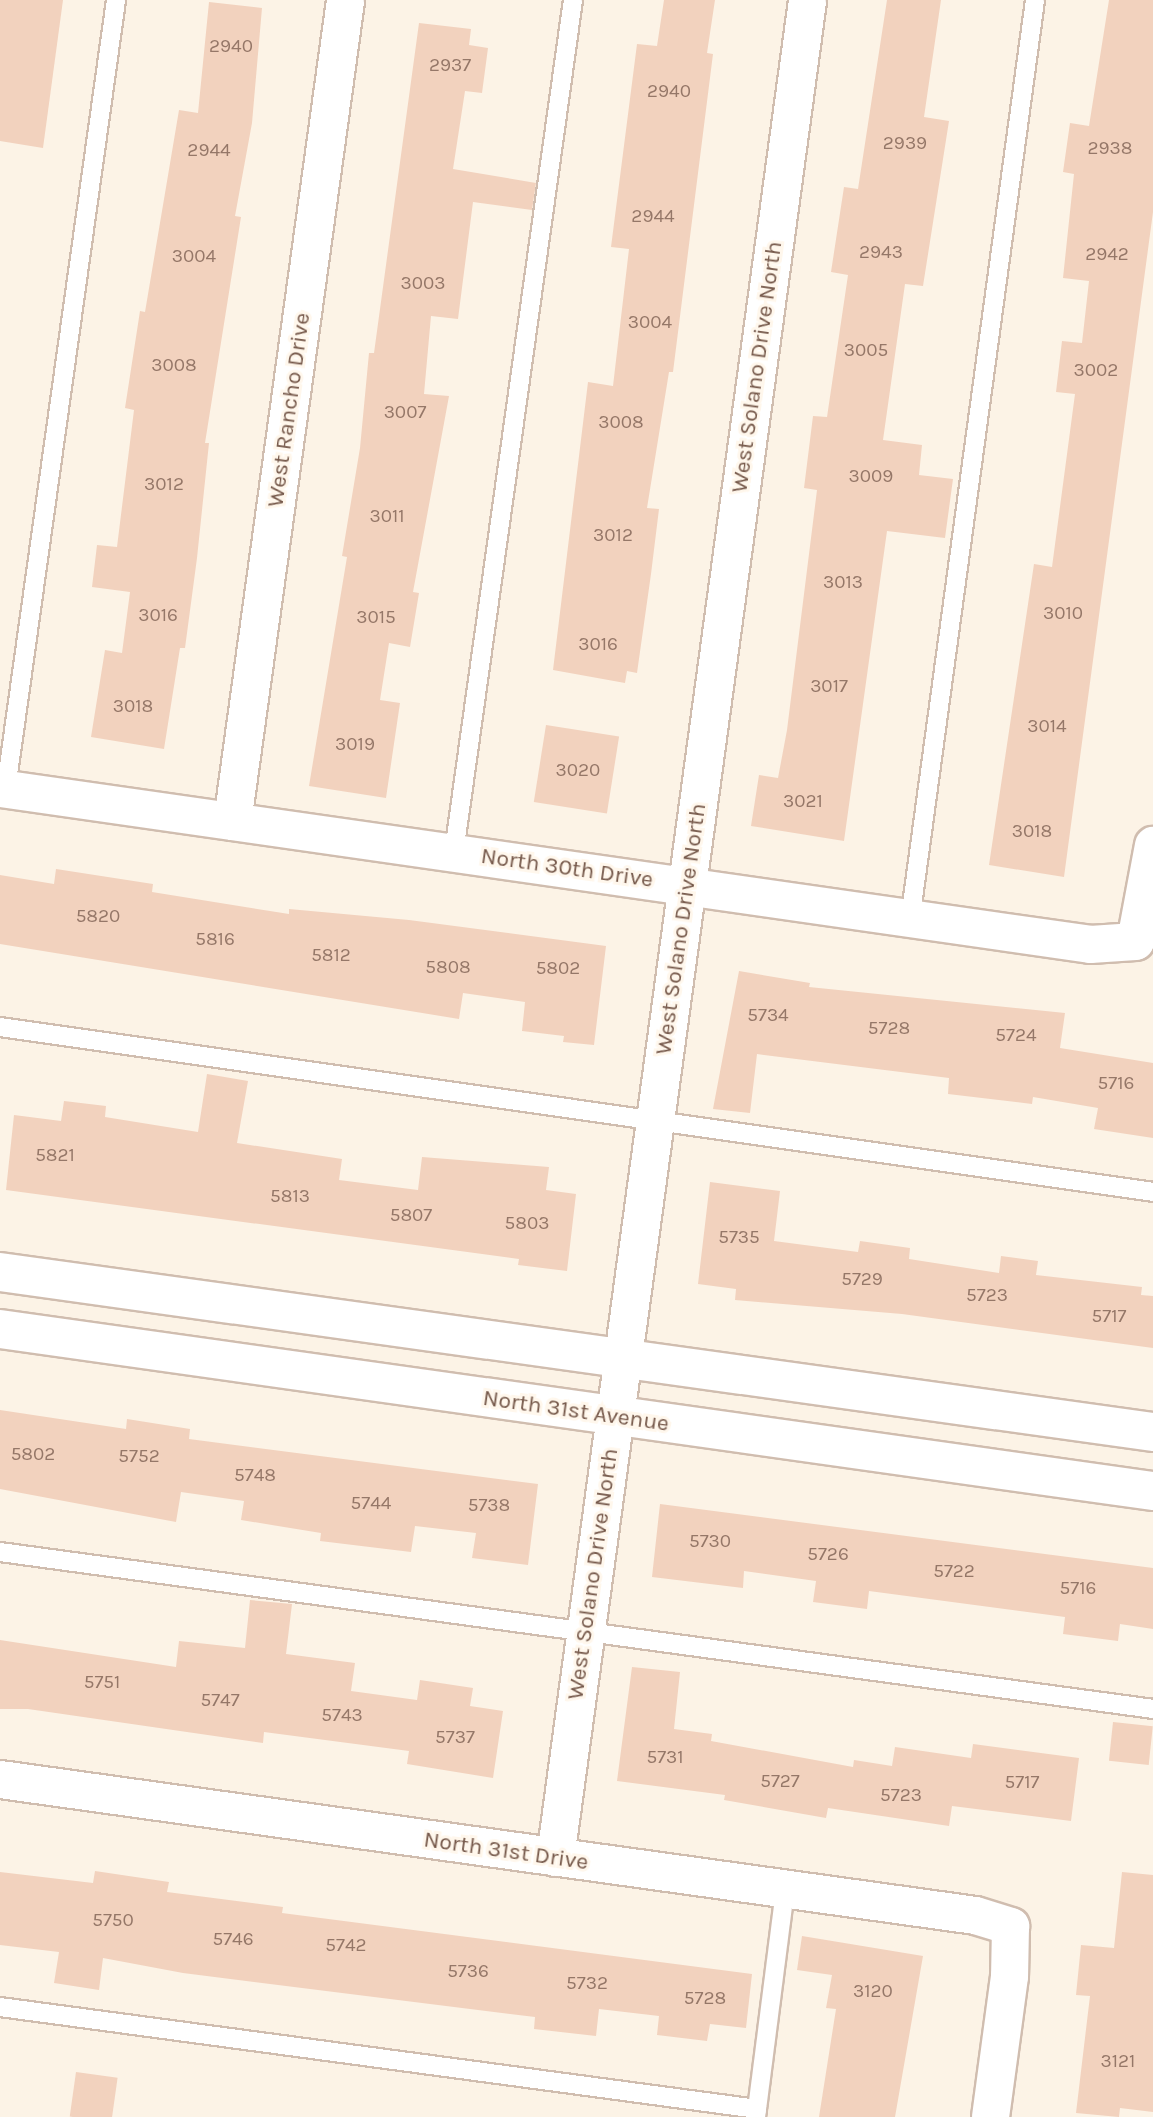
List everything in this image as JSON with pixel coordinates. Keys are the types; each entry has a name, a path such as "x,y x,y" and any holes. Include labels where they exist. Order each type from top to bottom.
{"street":[{"name":"West Rancho Drive","path":"232,821 345,0"},
{"name":"West Solano Drive North","path":"555,1857 807,0"},
{"name":"North 30th Drive","path":"3,788 1090,944 1135,941 1153,845"},
{"path":"0,1272 1153,1432"},
{"name":"North 31st Avenue","path":"0,1329 1153,1491"},
{"name":"North 31st Drive","path":"0,1779 785,1891 975,1915 1010,1926 1009,1976 990,2117"}],"lane":[{"path":"3,788 116,0"},
{"path":"454,852 573,0"},
{"path":"910,920 1035,0"},
{"path":"0,1027 1153,1192"},
{"path":"0,1552 1153,1709"},
{"path":"0,2007 756,2113 785,1891"}],"building":[{"path":"0,0 63,0 43,148 0,141"},
{"path":"664,0 715,0 707,53 713,54 673,372 669,372 647,508 659,509 651,574 637,673 627,671 625,683 553,670 588,382 613,386 629,249 611,247 637,44 657,46"},
{"path":"887,0 941,0 924,117 949,121 923,286 905,284 883,440 922,445 919,475 953,479 945,538 887,531 844,841 751,826 759,775 778,778 787,730 817,490 804,488 813,416 827,417 848,275 831,272 844,187 858,189"},
{"path":"1109,0 1153,0 1153,212 1064,877 989,865 1034,564 1052,567 1075,394 1056,392 1062,341 1082,343 1089,281 1063,278 1074,174 1063,172 1070,123 1089,126"},
{"path":"209,2 262,8 252,123 235,216 241,217 205,443 209,443 197,558 185,648 180,648 164,749 91,737 105,650 122,653 130,592 92,587 97,545 117,547 134,410 125,408 140,311 145,312 179,110 198,113"},
{"path":"419,23 471,29 469,45 488,48 482,93 465,91 453,169 536,183 532,210 473,202 458,319 431,316 424,394 449,396 413,592 419,593 410,647 389,643 380,700 400,703 386,798 309,786 347,557 342,556 360,448 369,353 374,353"},
{"path":"546,725 619,737 607,814 534,802"},
{"path":"56,869 153,884 152,892 289,914 289,909 409,920 606,946 594,1045 563,1042 564,1036 522,1031 525,1002 463,993 459,1019 0,944 0,875 54,884"},
{"path":"739,971 810,983 809,987 1065,1013 1060,1048 1153,1063 1153,1138 1094,1129 1098,1108 1033,1097 1032,1104 948,1094 949,1078 757,1054 750,1113 713,1109"},
{"path":"207,1074 248,1081 237,1143 342,1159 339,1180 418,1190 422,1157 549,1167 546,1190 576,1194 567,1271 518,1265 519,1259 6,1190 14,1115 61,1121 64,1101 106,1106 105,1117 198,1132"},
{"path":"710,1182 780,1191 774,1241 858,1252 860,1241 910,1248 909,1259 999,1273 1001,1256 1038,1261 1036,1275 1142,1287 1141,1295 1153,1296 1153,1348 902,1314 735,1300 736,1289 698,1284"},
{"path":"0,1410 126,1429 127,1419 190,1429 189,1439 538,1484 528,1565 472,1558 476,1533 415,1526 411,1552 320,1541 321,1533 241,1520 244,1501 181,1492 176,1522 0,1489"},
{"path":"660,1504 1153,1568 1153,1629 1120,1624 1118,1641 1063,1634 1065,1617 869,1591 867,1609 813,1602 816,1581 744,1571 743,1588 652,1577"},
{"path":"250,1600 292,1604 286,1654 355,1663 351,1691 417,1700 420,1680 473,1688 470,1706 503,1711 493,1778 407,1764 409,1751 264,1732 263,1743 28,1709 0,1709 0,1640 176,1667 179,1641 245,1648"},
{"path":"632,1667 680,1672 674,1729 712,1734 711,1741 853,1767 854,1760 892,1766 895,1747 971,1758 973,1744 1079,1758 1071,1821 952,1806 949,1826 828,1808 826,1818 724,1800 725,1795 617,1781"},
{"path":"1113,1722 1153,1726 1149,1765 1109,1761"},
{"path":"95,1871 169,1882 167,1892 283,1907 282,1913 752,1974 746,2028 710,2024 707,2041 657,2035 659,2016 599,2009 596,2036 534,2029 535,2017 183,1973 103,1958 99,1990 54,1983 59,1952 0,1945 0,1872 93,1883"},
{"path":"1122,1872 1153,1875 1153,2112 1120,2108 1119,2117 1076,2113 1090,1996 1076,1995 1081,1945 1114,1948"},
{"path":"802,1936 923,1956 895,2117 819,2117 836,2009 826,2008 832,1975 797,1970"},
{"path":"76,2072 118,2078 112,2117 70,2117"}]}
